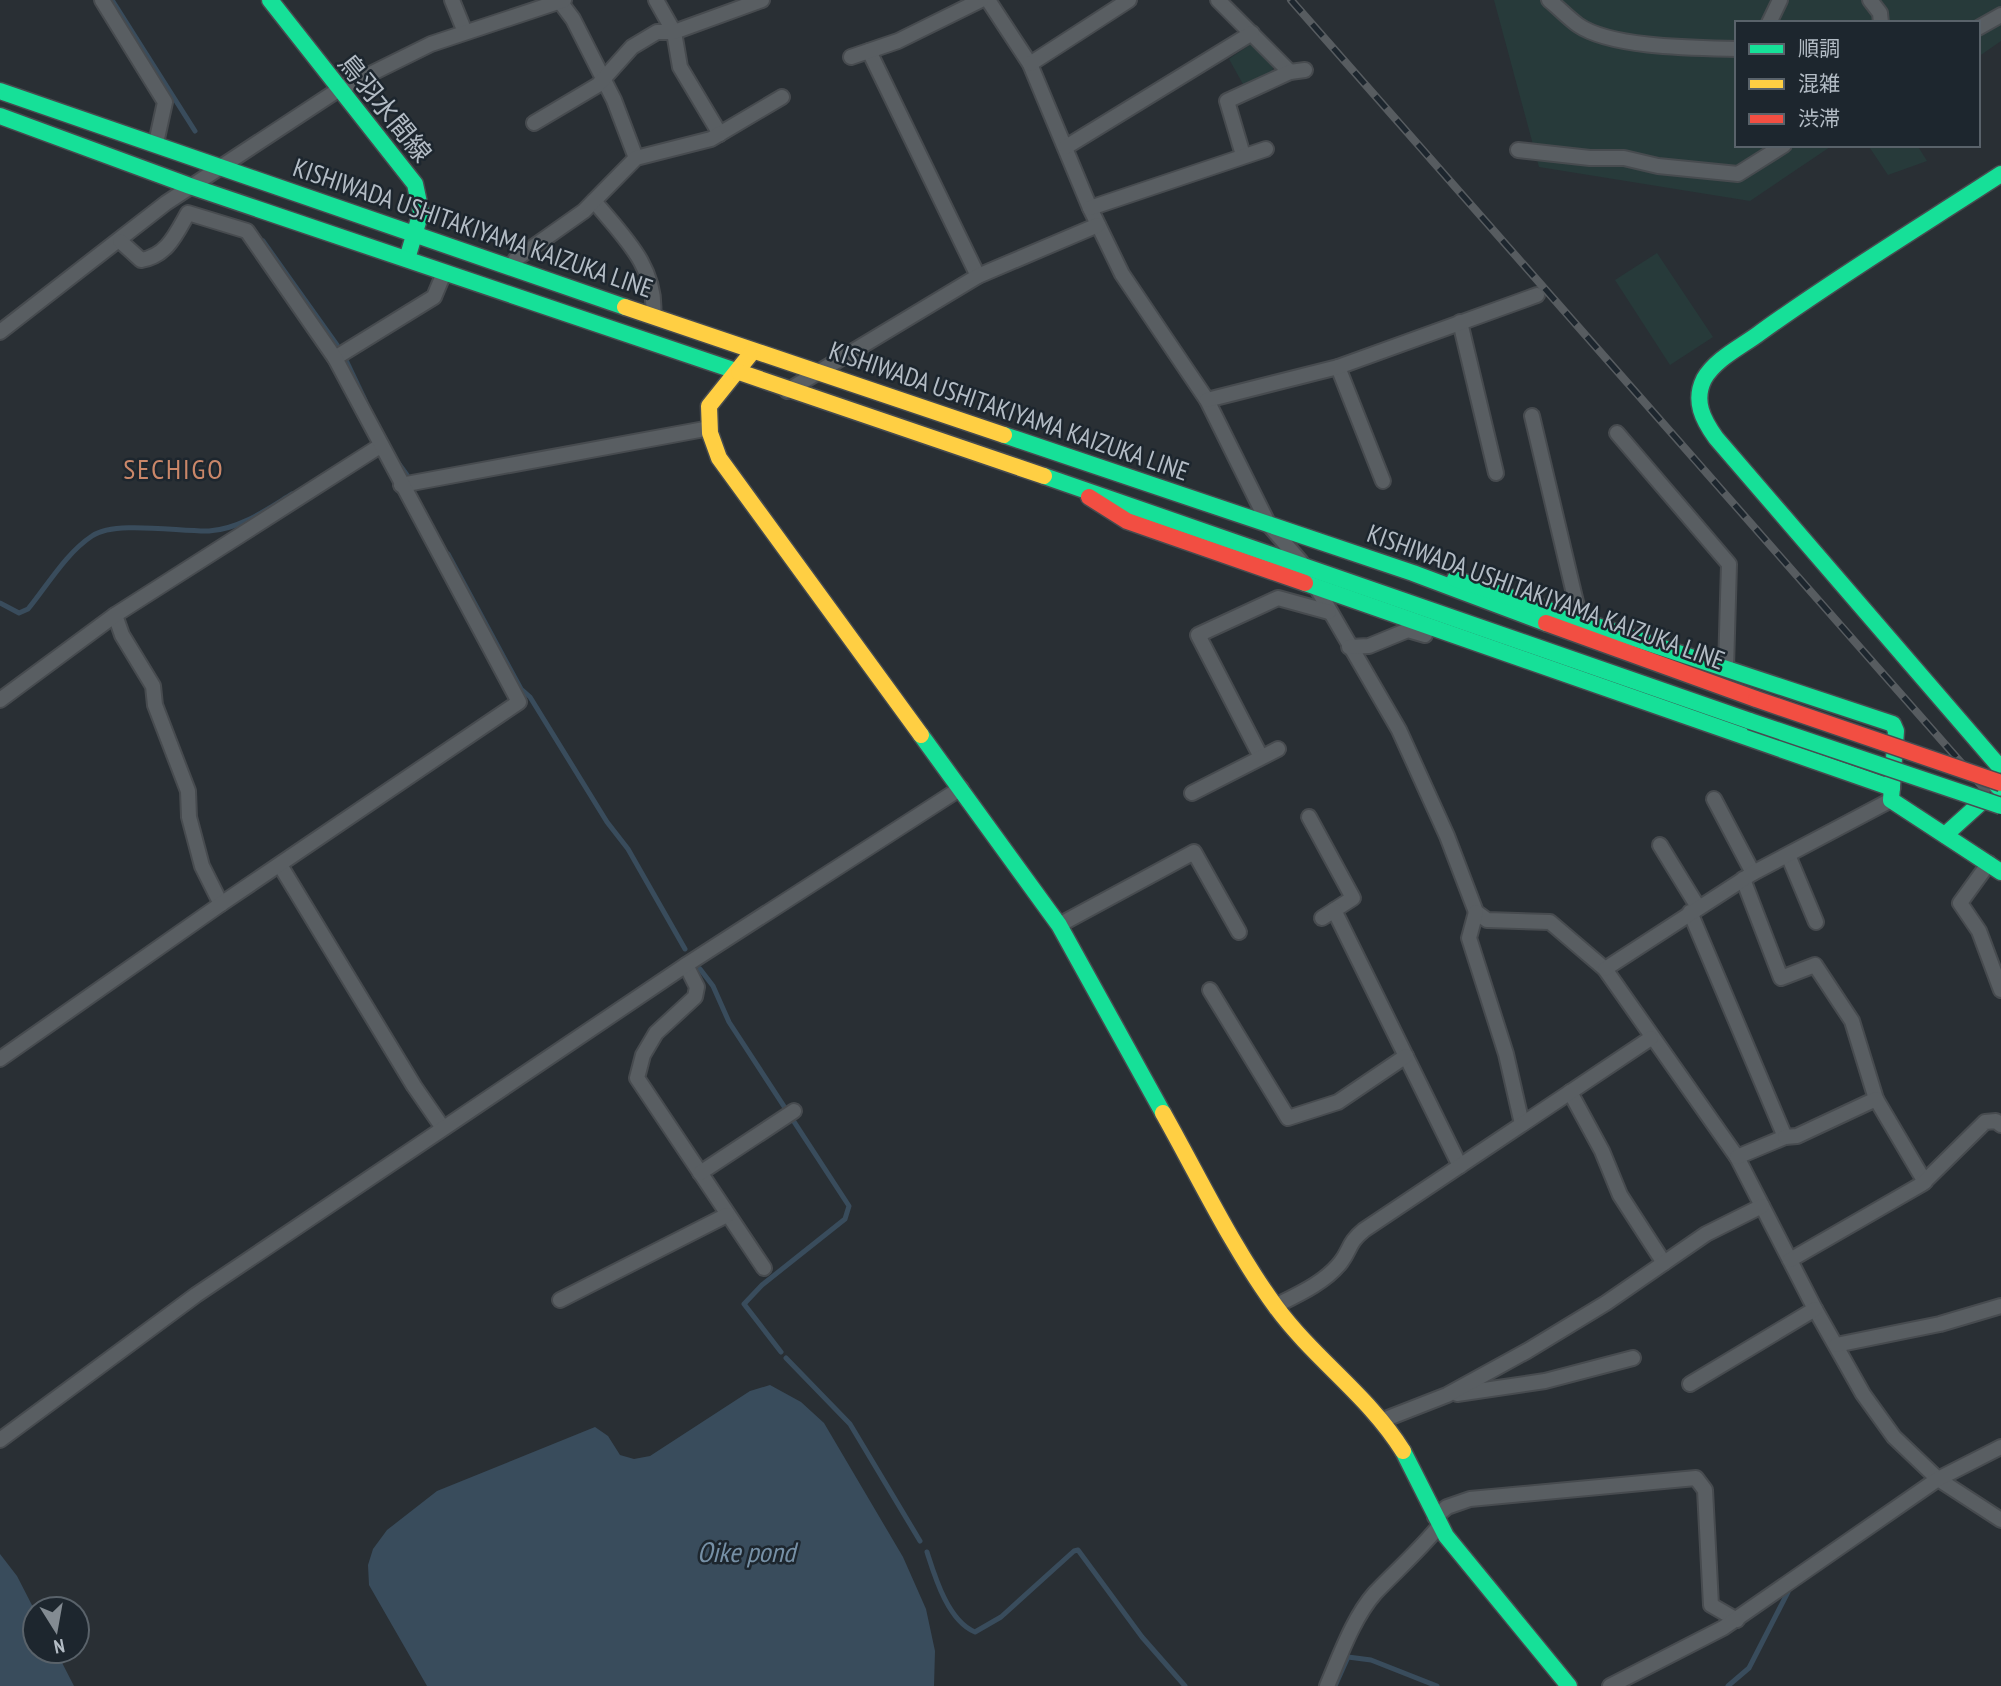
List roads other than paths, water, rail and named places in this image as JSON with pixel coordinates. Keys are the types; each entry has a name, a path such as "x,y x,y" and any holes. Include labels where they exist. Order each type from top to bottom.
{"street":[{"path":"102,0 165,102 156,144"},
{"name":"鳥羽水間線","path":"270,0 338,90 415,184 421,212 407,259"},
{"path":"452,0 465,32"},
{"path":"656,0 674,32 680,67 720,134"},
{"path":"534,123 601,80 632,47 657,32 674,32 762,0"},
{"path":"852,57 898,41 981,0"},
{"path":"988,0 1030,64 1090,208 1122,274 1207,400 1269,525 1306,568 1399,730 1447,836 1476,912 1487,920 1550,922 1605,969 1737,1157 1815,1309 1863,1394 1894,1437 1938,1479 2001,1520"},
{"path":"1030,64 1129,0"},
{"path":"1218,0 1252,33 1298,71 1227,101 1243,155"},
{"path":"1549,0 1579,26 1607,37 1682,47 1735,49"},
{"path":"1770,21 1780,0"},
{"path":"1870,0 1880,13 1881,21"},
{"path":"0,332 190,186 338,90 431,44 562,1 624,122 636,158"},
{"path":"1980,27 2001,15"},
{"path":"1066,147 1252,33"},
{"path":"869,51 978,276"},
{"name":"KISHIWADA USHITAKIYAMA KAIZUKA LINE","path":"0,91 753,351 1311,539 2001,784"},
{"path":"511,267 516,259 594,201 636,158 711,139 782,97"},
{"name":"KISHIWADA USHITAKIYAMA KAIZUKA LINE","path":"0,116 190,186 1306,568 1346,579 2001,806"},
{"path":"1518,150 1590,158 1624,158 1658,166 1738,174 1781,147"},
{"path":"1090,208 1266,149"},
{"path":"2000,767 1716,438 1702,419 1698,397 1704,379 1721,362 1787,312 2001,174"},
{"path":"594,201 646,269 655,297 653,316"},
{"path":"0,1059 221,904 519,702 335,358 247,231 188,213 169,245 156,257 141,260 120,241"},
{"path":"787,391 978,276 1098,225"},
{"path":"335,358 434,297 444,273"},
{"path":"1207,400 1338,367 1537,295"},
{"path":"1460,322 1496,472"},
{"path":"753,351 709,406 710,428 719,458 1059,925 1228,1228 1275,1306 1301,1339 1384,1420 1413,1468 1437,1521 1569,1686"},
{"path":"1338,367 1383,481"},
{"path":"1532,416 1580,619"},
{"path":"401,485 710,428"},
{"path":"1617,433 1730,564 1726,668"},
{"path":"0,699 115,615 380,446"},
{"path":"1077,489 1127,521 1505,652 1891,794 1995,868 1960,903 1979,931 2001,989"},
{"path":"1311,539 1498,591 1893,724 1896,731 1891,794"},
{"path":"1261,757 1198,635 1278,597 1329,612"},
{"path":"115,615 122,635 153,686 155,705 188,791 189,817 202,866 221,904"},
{"path":"1349,647 1369,646 1408,630 1463,648 1505,652"},
{"path":"1192,793 1278,749"},
{"path":"1945,835 2001,784"},
{"path":"0,1440 196,1294 686,965 961,788"},
{"path":"1605,969 1748,876 1891,794"},
{"path":"1714,799 1748,876 1781,978 1815,965 1852,1021 1876,1099 1925,1182"},
{"path":"1309,817 1353,898 1328,914 1406,1056 1460,1166"},
{"path":"1660,845 1694,910 1784,1137"},
{"path":"1059,925 1194,852 1239,932"},
{"path":"1787,855 1816,922"},
{"path":"280,866 443,1128"},
{"path":"1476,912 1469,938 1506,1054 1522,1124"},
{"path":"686,965 697,987 695,997 656,1033 643,1055 638,1078 764,1268"},
{"path":"1210,990 1288,1118 1338,1102 1406,1056"},
{"path":"1275,1306 1328,1274 1342,1261 1350,1242 1364,1230 1651,1038"},
{"path":"1570,1092 1602,1151 1620,1195 1664,1264"},
{"path":"1737,1157 1784,1137 1797,1136 1876,1099"},
{"path":"700,1173 789,1114"},
{"path":"1790,1260 1848,1230 1925,1182 1985,1122 1999,1119"},
{"path":"1384,1420 1447,1395 1606,1303 1706,1234 1762,1206"},
{"path":"560,1300 727,1215"},
{"path":"1836,1345 1940,1324 2001,1306"},
{"path":"1690,1384 1815,1309"},
{"path":"1447,1395 1545,1381 1633,1358"},
{"path":"1610,1686 1737,1620 1938,1479 2001,1447"},
{"path":"1327,1686 1350,1633 1374,1595 1415,1556 1447,1507 1470,1499 1696,1478 1705,1490 1711,1605 1737,1620"}],"water":[{"name":"Oike pond","path":"770,1385 801,1402 824,1423 903,1557 926,1609 935,1651 934,1686 427,1686 369,1585 368,1565 373,1549 387,1530 437,1491 595,1427 608,1436 620,1455 634,1459 650,1456 750,1391"},
{"path":"0,1554 17,1576 27,1595 21,1595 21,1665 63,1665 74,1686 0,1686"}],"waterway":[{"path":"112,0 195,131"},
{"path":"263,241 337,345"},
{"path":"345,358 365,400"},
{"path":"399,464 407,475"},
{"path":"0,603 19,613 28,609 74,551 102,531 131,528 209,531 231,527 292,494"},
{"path":"448,554 521,689 530,697 607,822 628,849 685,949"},
{"path":"700,969 713,986 729,1022 849,1206 845,1219 762,1285 744,1304 781,1352"},
{"path":"786,1358 850,1424 920,1541"},
{"path":"927,1552 950,1608 957,1618 975,1632 1001,1617 1078,1550 1142,1637 1185,1686"},
{"path":"1728,1686 1749,1668 1788,1592"},
{"path":"1335,1686 1348,1657 1371,1660 1437,1686"}],"railway":[{"path":"1291,0 2001,808"}],"district":[{"name":"SECHIGO","path":"174,469"}]}
